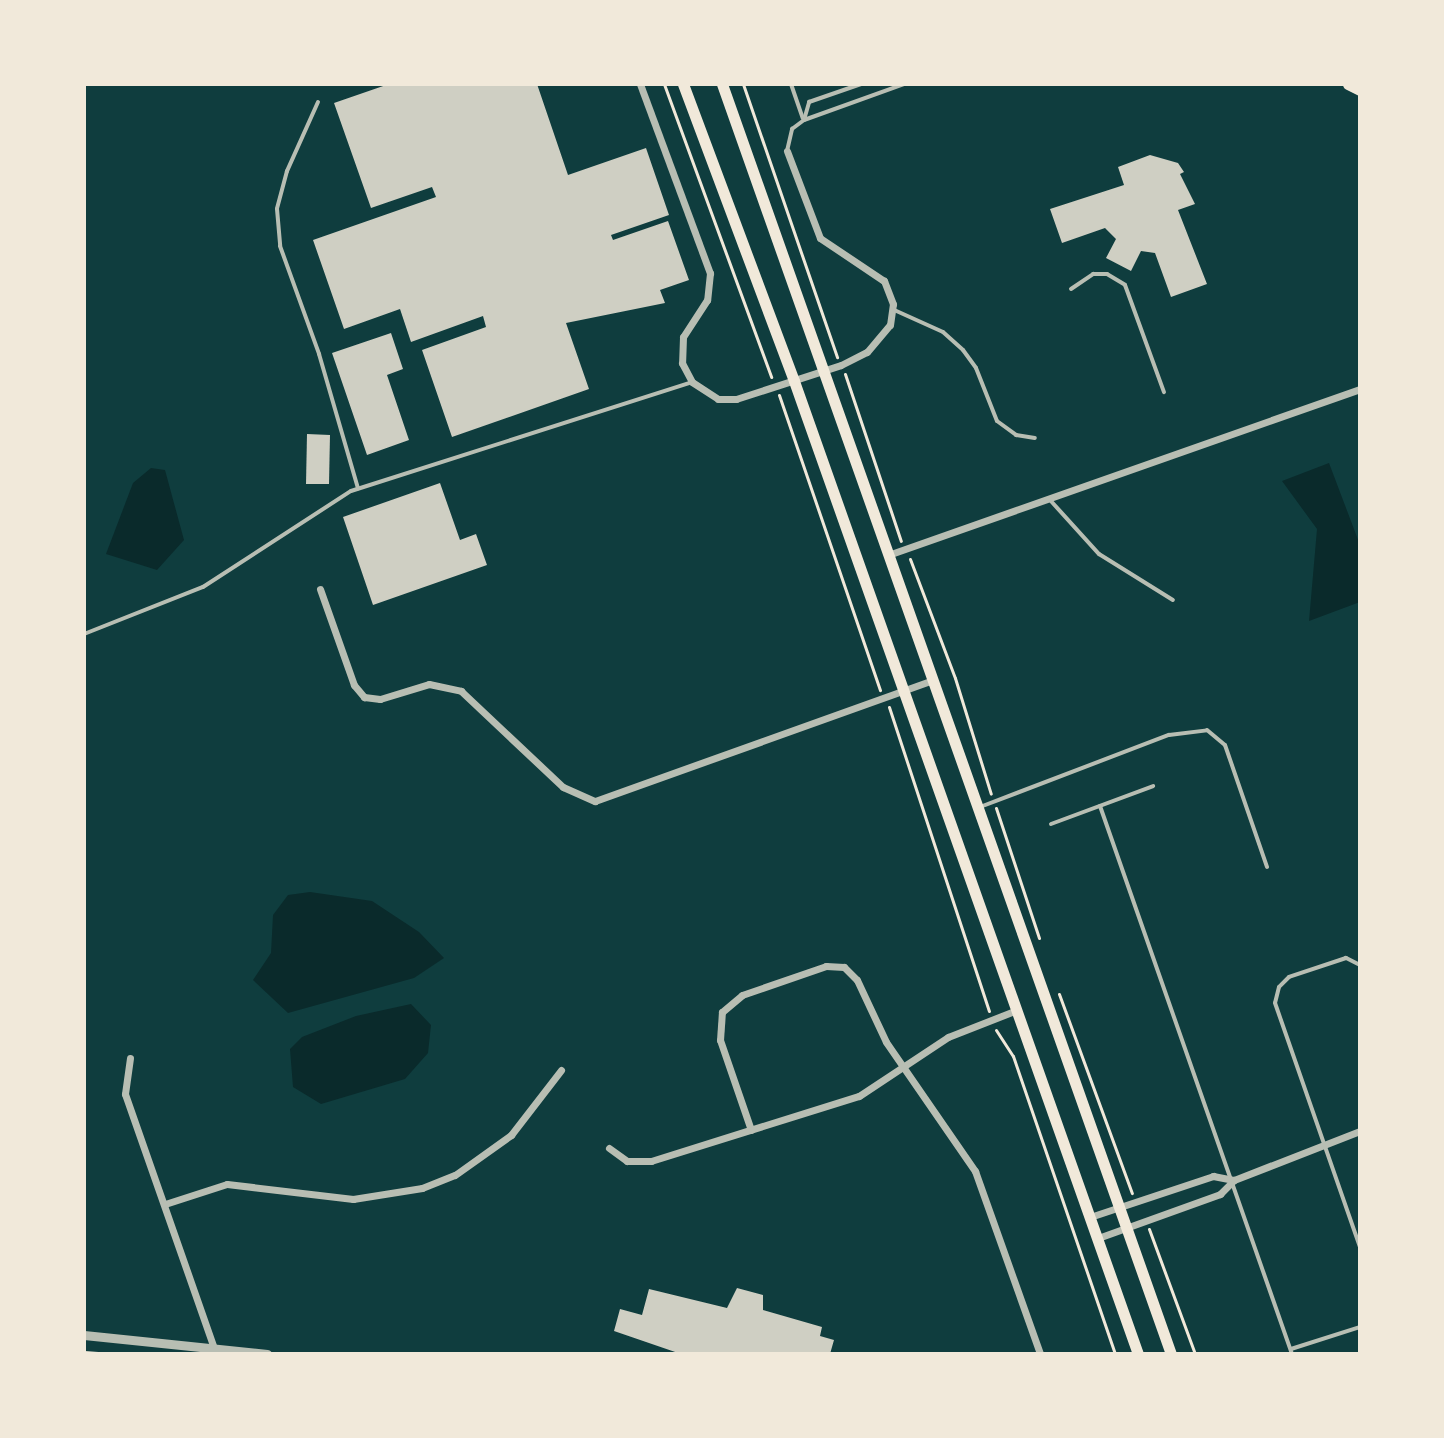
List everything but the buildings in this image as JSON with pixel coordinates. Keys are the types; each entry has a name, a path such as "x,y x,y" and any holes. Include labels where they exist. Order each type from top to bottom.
{"main road":[{"path":"683,84 794,381 1138,1354"},
{"path":"722,84 1171,1354"},
{"path":"1348,84 1360,90"}],"street":[{"path":"640,84 710,273 707,300 683,337 682,363 692,382 718,399 736,399 794,381 867,352 883,339 892,309 884,281 820,238 787,151"},
{"path":"888,555 1360,389"},
{"path":"320,589 354,685 372,699 429,684 461,691 563,787 595,801 933,680"},
{"path":"751,1130 718,1026 722,1012 742,995 826,966 844,967 857,980 878,1028 975,1171 1040,1354"},
{"path":"609,1148 627,1161 651,1161 859,1096 948,1037 1017,1010"},
{"path":"130,1058 125,1094 213,1345"},
{"path":"165,1204 227,1184 353,1199 422,1188 455,1175 511,1135 561,1070"},
{"path":"1098,1238 1220,1194 1234,1180 1360,1131"},
{"path":"1090,1217 1213,1176 1234,1180"},
{"path":"84,1335 213,1345 267,1354"}],"lane":[{"path":"791,84 804,120"},
{"path":"804,120 809,102 861,84"},
{"path":"787,151 792,129 804,120 904,84"},
{"path":"318,102 284,182 277,209 280,246 324,367 358,488"},
{"path":"1071,289 1093,274 1107,274 1125,285 1164,392"},
{"path":"892,309 943,332 963,350 976,368 997,421 1016,435 1035,438"},
{"path":"84,634 203,587 358,488 692,382"},
{"path":"1050,500 1099,554 1173,600"},
{"path":"978,808 1169,735 1207,730 1225,745 1267,867"},
{"path":"1051,824 1153,786"},
{"path":"1100,806 1234,1180 1291,1352 1360,1327"},
{"path":"1360,965 1346,958 1289,977 1279,987 1275,1003 1360,1247"}],"path":[{"path":"664,84 765,366"},
{"path":"743,84 831,345"},
{"path":"849,387 906,551 955,678 1043,949"},
{"path":"1058,991 1132,1193"},
{"path":"996,1029 1013,1056 1115,1354"},
{"path":"1149,1229 1195,1354"},
{"path":"84,1352 115,1354"}],"water":[{"path":"1329,463 1360,545 1360,602 1309,621 1317,529 1282,481"},
{"path":"151,468 165,470 184,540 157,570 106,554 133,483"},
{"path":"310,892 372,901 419,932 444,958 414,978 288,1013 253,980 271,953 273,915 288,895"},
{"path":"411,1004 431,1025 428,1053 405,1079 321,1104 293,1087 290,1049 302,1037 356,1016"}]}
